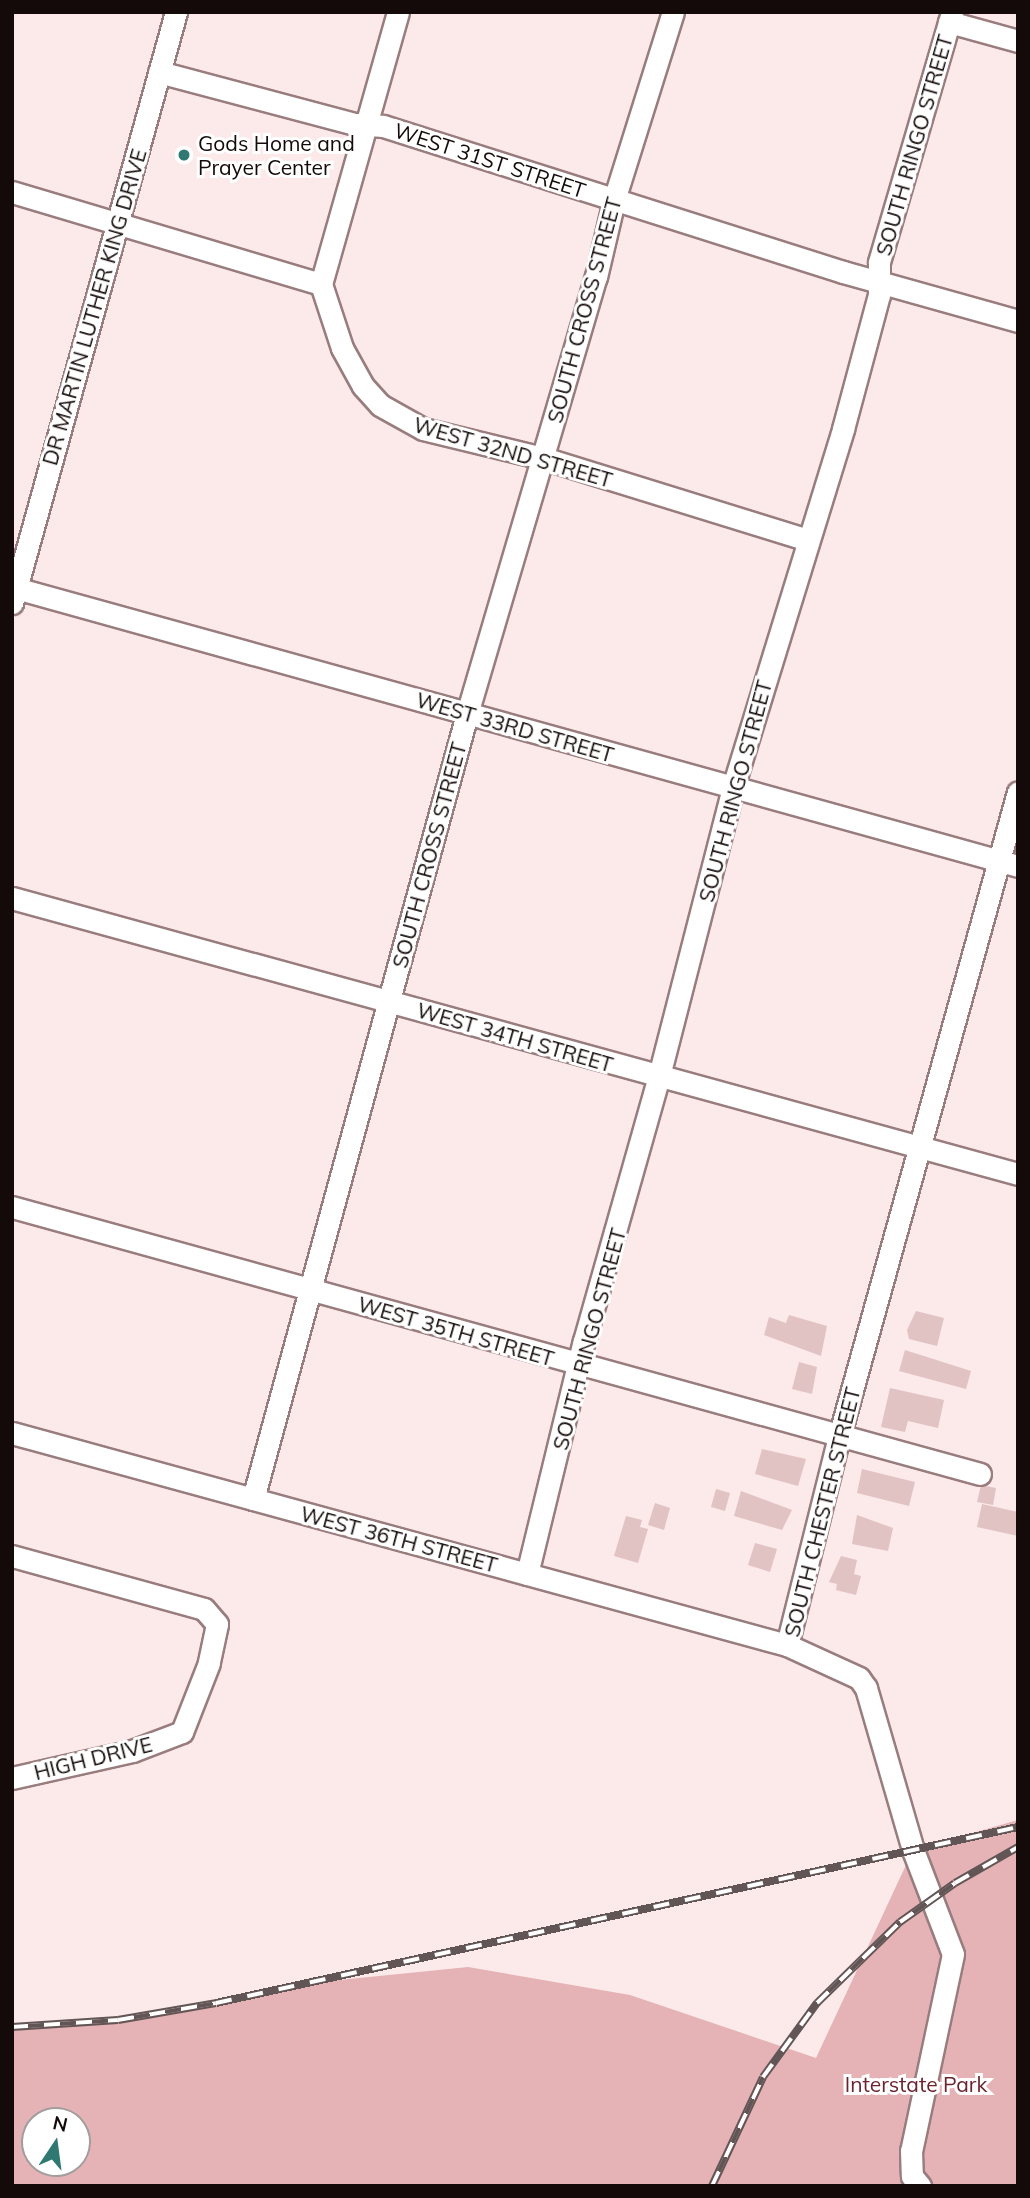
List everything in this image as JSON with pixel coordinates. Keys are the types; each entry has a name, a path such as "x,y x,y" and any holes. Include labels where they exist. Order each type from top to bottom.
{"street":[{"name":"DR MARTIN LUTHER KING DRIVE","path":"14,593 176,12"},
{"path":"12,192 321,284 398,12"},
{"name":"SOUTH CROSS STREET","path":"253,1499 467,714 543,458 614,200 673,12"},
{"path":"951,17 1018,41"},
{"name":"SOUTH RINGO STREET","path":"527,1574 577,1366 659,1076 733,788 846,415 879,282 879,262 951,17"},
{"name":"WEST 31ST STREET","path":"159,72 367,124 879,282 1018,321"},
{"name":"WEST 32ND STREET","path":"321,284 342,348 363,386 380,405 423,429 543,458 808,540"},
{"name":"WEST 33RD STREET","path":"14,593 467,714 1009,864"},
{"name":"SOUTH CHESTER STREET","path":"920,2186 912,2176 911,2151 953,1970 950,1938 913,1850 866,1688 849,1670 787,1644 839,1437 920,1146 1009,864 1018,792"},
{"name":"WEST 34TH STREET","path":"12,898 1018,1174"},
{"name":"WEST 35TH STREET","path":"12,1207 577,1366 980,1475"},
{"name":"WEST 36TH STREET","path":"12,1433 787,1644"},
{"name":"HIGH DRIVE","path":"12,1556 204,1609 217,1624 209,1663 183,1732 132,1751 12,1778"}],"green space":[{"name":"Interstate Park","path":"1018,1820 1018,2186 12,2186 12,2027 118,2020 300,1984 468,1967 630,1995 816,2058 913,1850"}],"building":[{"path":"916,1311 944,1318 937,1346 909,1339 907,1330"},
{"path":"789,1315 827,1326 821,1356 764,1335 769,1317 786,1323"},
{"path":"905,1350 971,1371 966,1389 899,1371"},
{"path":"799,1362 817,1367 812,1394 792,1389"},
{"path":"890,1388 944,1400 938,1428 908,1421 905,1432 881,1427"},
{"path":"762,1449 806,1459 798,1486 755,1474"},
{"path":"862,1469 915,1482 909,1506 857,1493"},
{"path":"981,1485 996,1488 993,1505 977,1502"},
{"path":"716,1489 730,1493 725,1511 711,1507"},
{"path":"741,1491 792,1510 782,1530 734,1516"},
{"path":"655,1503 670,1508 664,1530 648,1525"},
{"path":"982,1504 1018,1512 1018,1536 977,1527"},
{"path":"857,1515 893,1528 888,1551 852,1544"},
{"path":"626,1516 642,1520 640,1527 648,1529 638,1563 614,1556"},
{"path":"755,1543 777,1549 770,1572 748,1565"},
{"path":"841,1556 857,1560 854,1574 861,1576 856,1595 836,1590 837,1584 829,1582"}],"railway":[{"path":"12,2027 118,2020 216,2003 1018,1827"},
{"path":"712,2186 763,2077 817,2003 900,1922 955,1883 1018,1847"}],"place":[{"name":"Gods Home and Prayer Center","path":"184,155"}]}
